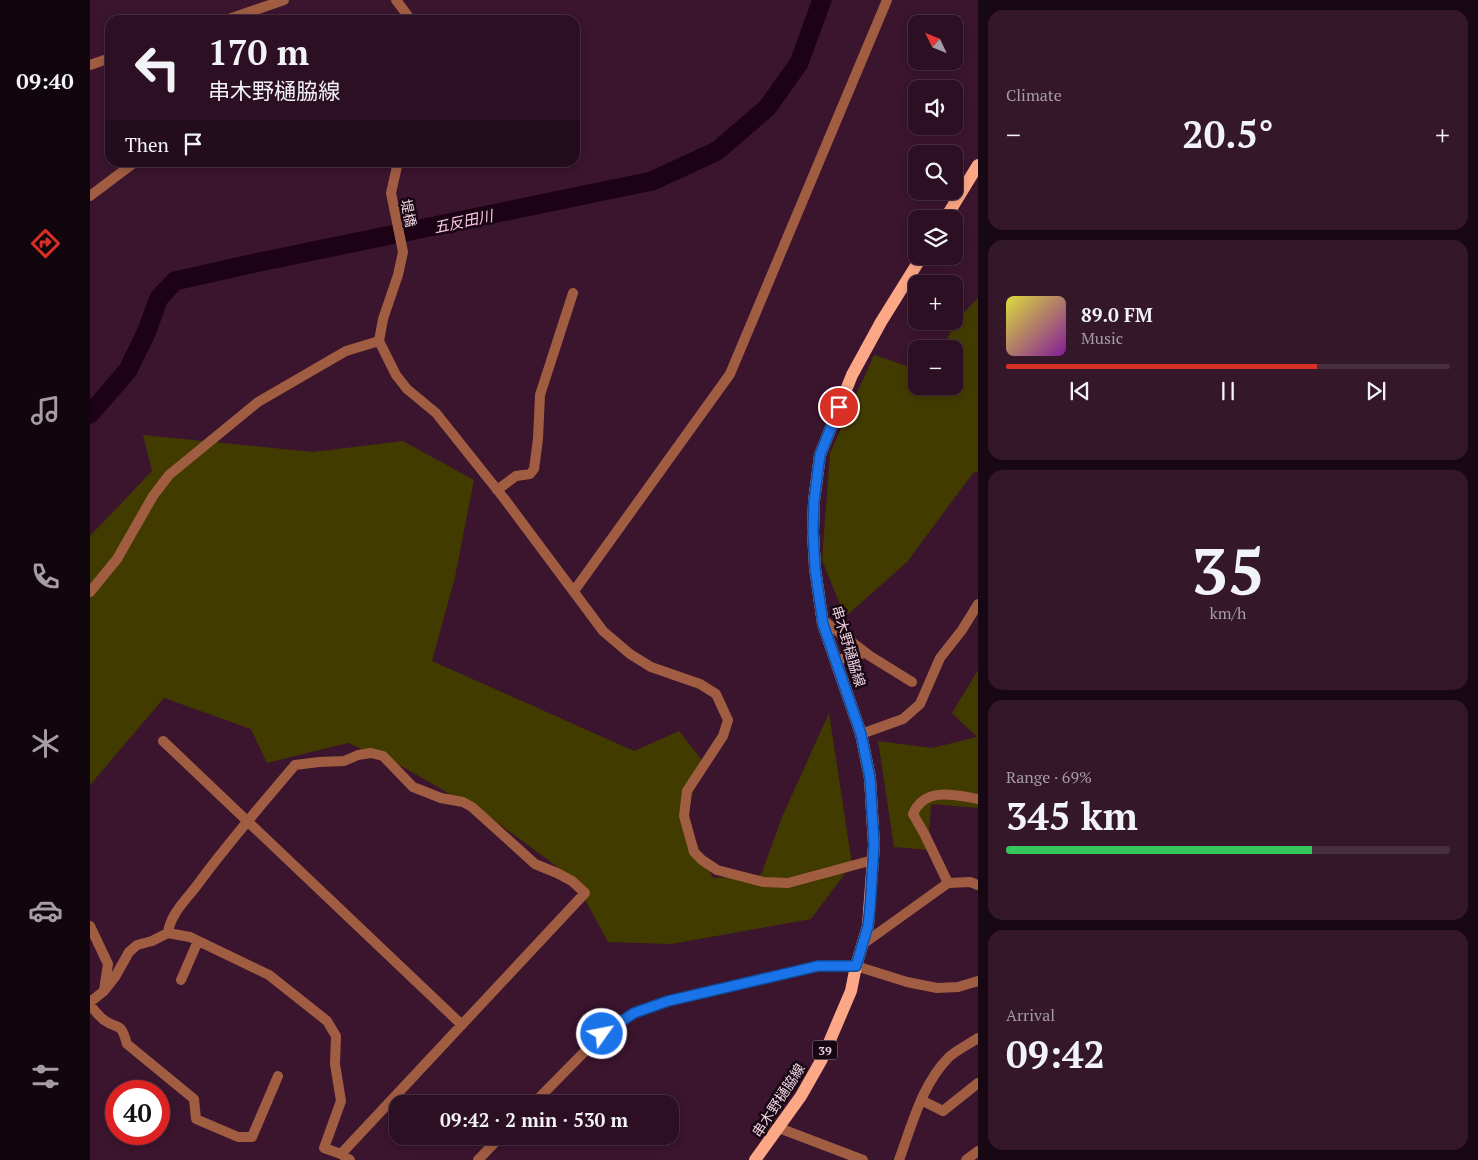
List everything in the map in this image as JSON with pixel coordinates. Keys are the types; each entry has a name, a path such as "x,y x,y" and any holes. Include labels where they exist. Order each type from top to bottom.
{"main road":[{"path":"950,210 978,165"},
{"name":"串木野樋脇線","path":"756,1160 801,1096 822,1059 851,991 868,926 873,860 870,778 861,734 823,620 815,568 814,501 820,455 852,375 881,322 916,265"}],"street":[{"path":"240,15 284,0"},
{"path":"396,0 407,15"},
{"path":"574,591 730,374 887,0"},
{"path":"90,65 105,60"},
{"path":"90,196 128,167"},
{"name":"堤橋","path":"379,341 383,319 398,275 403,252 391,193 397,167"},
{"path":"497,490 516,476 530,474 534,469 538,439 540,395 573,293"},
{"path":"90,592 117,558 153,496 169,475 258,402 346,351 379,341 396,376 407,389 436,413 497,490 603,631 630,654 651,667 700,684 716,694 728,720 723,736 687,791 684,816 694,852 717,870 763,882 788,883 873,860"},
{"path":"861,734 903,719 920,704 940,658 962,630 978,604"},
{"path":"823,620 865,653 912,682"},
{"path":"837,661 849,656 865,653"},
{"path":"163,741 462,1025"},
{"path":"168,933 169,926 180,907 215,861 295,766 319,762 344,761 358,755 371,753 382,756 413,787 441,798 463,802 472,807 535,864 572,881 585,894 462,1025 346,1157 324,1148 341,1101 335,1064 336,1036 327,1021 269,976 190,937 168,933 152,941 137,945 129,952 116,978 90,1003 104,1020 118,1026 124,1032 127,1044 194,1099 196,1119 238,1137 252,1137 278,1076"},
{"path":"948,884 925,834 912,814 915,808 926,798 943,793 978,799"},
{"path":"863,944 948,884 970,882 978,885"},
{"path":"90,926 108,964 104,991"},
{"path":"181,980 198,941"},
{"path":"542,1095 602,1034 634,1013 668,1001 818,966 856,966 907,982 936,988 958,986 978,981"},
{"path":"899,1160 921,1100 932,1078 950,1056 978,1038"},
{"path":"921,1100 943,1111 978,1083"},
{"path":"780,1128 863,1160"},
{"path":"478,1160 492,1145"},
{"path":"966,1160 978,1151"}],"shaded area":[{"path":"978,298 978,471 973,473 907,562 845,617 822,560 830,453 874,355 908,366 908,395 963,395 963,340 946,340 952,330 963,330 963,314"},
{"path":"143,435 313,452 403,441 474,480 455,577 432,661 634,751 679,731 701,759 686,821 713,878 761,875 782,817 829,713 852,864 811,919 671,944 608,942 574,879 491,818 405,768 348,743 267,763 251,729 164,698 90,785 90,536 152,471"},
{"path":"978,670 978,808 931,804 928,850 894,847 878,741 932,748 977,737 952,713"}],"waterway":[{"name":"五反田川","path":"90,414 128,370 146,333 159,298 175,281 652,181 717,151 767,108 799,63 822,0"}],"route":[{"path":"602,1034 634,1013 668,1001 818,966 856,966 868,926 870,908 874,845 870,778 861,734 823,624 815,568 813,532 814,501 820,455 839,407"}]}
